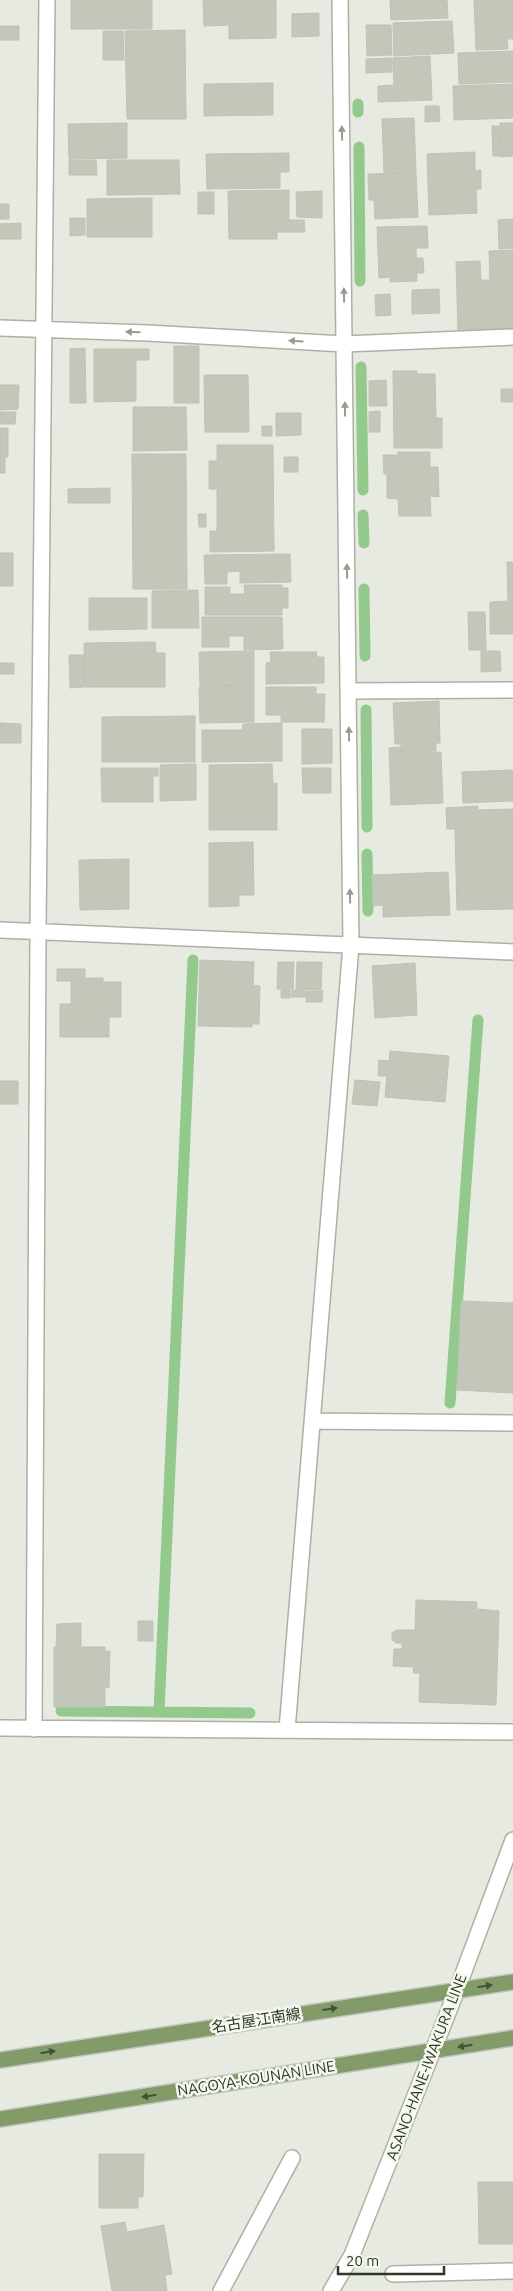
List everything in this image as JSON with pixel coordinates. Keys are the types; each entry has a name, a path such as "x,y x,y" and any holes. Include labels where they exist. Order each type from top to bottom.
{"main road":[{"name":"名古屋江南線","path":"0,2060 513,1982"},
{"name":"NAGOYA-KOUNAN LINE","path":"0,2119 513,2038"}],"street":[{"path":"34,1729 38,931 47,0"},
{"path":"287,1730 351,945 340,0"},
{"path":"0,328 147,333 344,344 513,337"},
{"path":"348,691 513,690"},
{"path":"0,930 513,952"},
{"path":"313,1421 513,1423"},
{"path":"0,1728 512,1732"},
{"name":"ASANO-HANE-IWAKURA LINE","path":"331,2291 352,2255 457,1990 513,1840"},
{"path":"221,2291 292,2158"},
{"path":"393,2274 513,2271"}],"building":[{"path":"71,0 98,0 98,29 71,29"},
{"path":"99,0 152,0 152,29 99,29"},
{"path":"203,0 276,0 276,38 229,39 229,25 204,26"},
{"path":"390,0 447,0 448,18 391,20"},
{"path":"474,0 513,0 513,39 507,39 508,49 476,50"},
{"path":"319,13 319,36 292,37 292,14"},
{"path":"452,21 454,53 394,56 393,23"},
{"path":"366,25 391,25 392,55 367,56"},
{"path":"0,26 19,26 19,40 0,40"},
{"path":"185,30 186,119 127,119 125,31"},
{"path":"103,31 123,31 124,60 103,60"},
{"path":"513,51 513,82 459,84 458,53"},
{"path":"430,56 432,100 378,102 378,86 394,85 393,58"},
{"path":"392,58 392,72 366,73 366,59"},
{"path":"273,83 273,115 204,116 204,84"},
{"path":"513,84 513,118 454,120 453,86"},
{"path":"425,106 439,106 440,121 425,122"},
{"path":"414,118 416,172 384,173 382,119"},
{"path":"127,123 127,158 69,159 68,124"},
{"path":"500,123 513,123 513,156 501,157"},
{"path":"492,126 499,126 500,156 493,156"},
{"path":"475,152 475,171 481,170 481,189 476,189 477,213 429,215 427,154"},
{"path":"289,153 289,172 280,172 280,188 207,189 206,154"},
{"path":"69,160 96,160 97,175 69,175"},
{"path":"107,160 179,160 180,194 107,195"},
{"path":"416,173 418,217 375,219 374,200 369,200 368,174"},
{"path":"289,190 289,220 304,220 305,232 277,232 277,239 229,239 228,191"},
{"path":"322,191 322,218 297,217 296,192"},
{"path":"198,192 214,192 214,214 198,214"},
{"path":"152,198 152,237 87,237 87,199"},
{"path":"0,204 9,204 9,219 0,219"},
{"path":"70,218 85,218 85,235 70,236"},
{"path":"513,219 513,248 499,249 498,220"},
{"path":"21,223 21,239 0,239 0,224"},
{"path":"427,226 428,248 416,248 417,281 390,282 390,277 379,278 377,227"},
{"path":"513,250 513,329 458,331 456,262 480,261 481,280 490,280 489,251"},
{"path":"416,258 423,258 424,273 417,273"},
{"path":"439,289 440,313 412,314 412,290"},
{"path":"390,294 391,315 376,316 375,295"},
{"path":"174,346 199,346 199,403 174,403"},
{"path":"85,348 86,403 70,403 70,349"},
{"path":"94,349 149,349 149,360 136,360 136,401 94,402"},
{"path":"393,371 417,371 417,374 435,374 436,418 442,418 442,448 394,448"},
{"path":"204,375 248,375 249,432 205,432"},
{"path":"386,380 387,406 369,406 369,381"},
{"path":"0,385 19,385 18,409 0,410"},
{"path":"501,389 513,389 513,402 501,402"},
{"path":"133,407 186,407 187,450 133,451"},
{"path":"380,411 380,432 369,432 369,412"},
{"path":"0,412 16,412 15,424 0,424"},
{"path":"276,413 301,413 301,435 276,436"},
{"path":"262,426 272,426 272,436 262,436"},
{"path":"0,428 8,428 8,457 5,457 5,473 0,473"},
{"path":"217,445 273,445 274,551 210,552 210,531 217,531 217,489 209,489 209,461 217,461"},
{"path":"398,452 430,452 430,467 438,467 439,497 430,496 431,516 399,516 398,499 387,498 387,474 384,474 383,455 398,455"},
{"path":"132,454 186,454 187,589 133,589"},
{"path":"284,457 298,457 298,472 284,472"},
{"path":"110,488 110,503 68,503 68,489"},
{"path":"198,514 206,514 206,527 199,527"},
{"path":"0,553 13,553 13,586 0,586"},
{"path":"290,554 291,582 240,583 240,571 227,572 227,584 205,584 204,555"},
{"path":"507,562 513,562 513,634 490,634 490,602 508,601"},
{"path":"244,585 282,585 281,588 288,588 288,608 282,608 282,615 205,615 205,587 230,587 230,594 245,594"},
{"path":"198,590 199,628 152,628 152,591"},
{"path":"89,598 147,598 147,629 89,630"},
{"path":"468,612 485,612 486,650 469,650"},
{"path":"202,617 282,617 283,649 244,650 244,636 229,636 229,647 202,647"},
{"path":"155,642 156,653 165,653 165,687 85,687 84,643"},
{"path":"254,651 254,685 200,686 199,652"},
{"path":"481,651 500,651 501,671 481,672"},
{"path":"270,652 317,652 316,657 324,657 324,683 266,684 266,663 271,662"},
{"path":"69,655 84,655 84,687 70,688"},
{"path":"0,663 14,663 14,674 0,674"},
{"path":"254,686 254,722 200,723 199,687"},
{"path":"266,687 316,687 316,694 325,694 324,722 281,722 281,715 266,715"},
{"path":"439,701 440,743 436,743 436,751 402,752 401,744 395,744 393,703"},
{"path":"195,716 195,762 102,762 102,717"},
{"path":"0,723 21,724 21,743 0,743"},
{"path":"282,723 282,761 202,762 202,730 242,730 243,724"},
{"path":"302,729 332,729 332,763 302,764"},
{"path":"401,747 401,753 441,752 443,803 391,805 389,748"},
{"path":"196,764 196,800 160,801 160,765"},
{"path":"272,764 273,784 277,783 277,830 209,830 209,765"},
{"path":"101,768 158,768 158,776 153,776 153,802 102,802"},
{"path":"302,768 331,768 331,793 303,793"},
{"path":"513,770 513,801 463,803 462,772"},
{"path":"478,806 478,810 513,809 513,909 457,910 455,829 447,829 446,808"},
{"path":"253,842 254,895 239,895 239,906 209,907 209,843"},
{"path":"129,859 129,909 80,910 79,860"},
{"path":"448,872 450,915 383,917 383,905 373,906 372,875"},
{"path":"200,960 254,962 253,985 260,986 259,1024 252,1024 252,1027 198,1026"},
{"path":"278,962 294,962 293,989 277,989"},
{"path":"297,962 322,962 321,990 296,989"},
{"path":"415,963 417,1015 375,1018 372,966"},
{"path":"57,969 85,969 85,981 57,981"},
{"path":"86,978 103,978 103,982 121,982 121,1017 109,1017 109,1037 60,1037 60,1004 71,1004 71,982 86,982"},
{"path":"281,990 290,990 290,998 281,998"},
{"path":"292,990 306,991 306,997 291,997"},
{"path":"307,991 323,991 322,1002 306,1002"},
{"path":"390,1051 449,1056 445,1102 385,1097 387,1076 378,1076 379,1060 389,1061"},
{"path":"355,1080 380,1082 377,1106 352,1104"},
{"path":"0,1081 18,1081 18,1104 0,1104"},
{"path":"461,1301 513,1303 513,1393 457,1390"},
{"path":"416,1600 477,1602 477,1609 499,1611 496,1705 419,1702 420,1673 413,1673 414,1667 393,1666 394,1649 402,1649 402,1643 396,1643 392,1640 392,1633 396,1630 415,1630"},
{"path":"138,1621 153,1621 153,1641 138,1641"},
{"path":"81,1623 81,1646 56,1646 57,1624"},
{"path":"54,1647 105,1647 105,1651 110,1651 109,1688 105,1687 105,1707 54,1707"},
{"path":"99,2154 144,2154 143,2197 138,2197 138,2208 99,2208"},
{"path":"478,2182 513,2182 513,2244 479,2244"},
{"path":"125,2222 127,2232 164,2225 172,2274 165,2275 167,2291 112,2291 101,2226"}],"waterway":[{"path":"358,104 358,112"},
{"path":"359,147 360,281"},
{"path":"361,367 363,490"},
{"path":"363,515 364,543"},
{"path":"364,589 365,656"},
{"path":"366,710 367,827"},
{"path":"367,854 368,911"},
{"path":"159,1712 193,960"},
{"path":"450,1403 478,1020"},
{"path":"61,1711 250,1713"}]}
